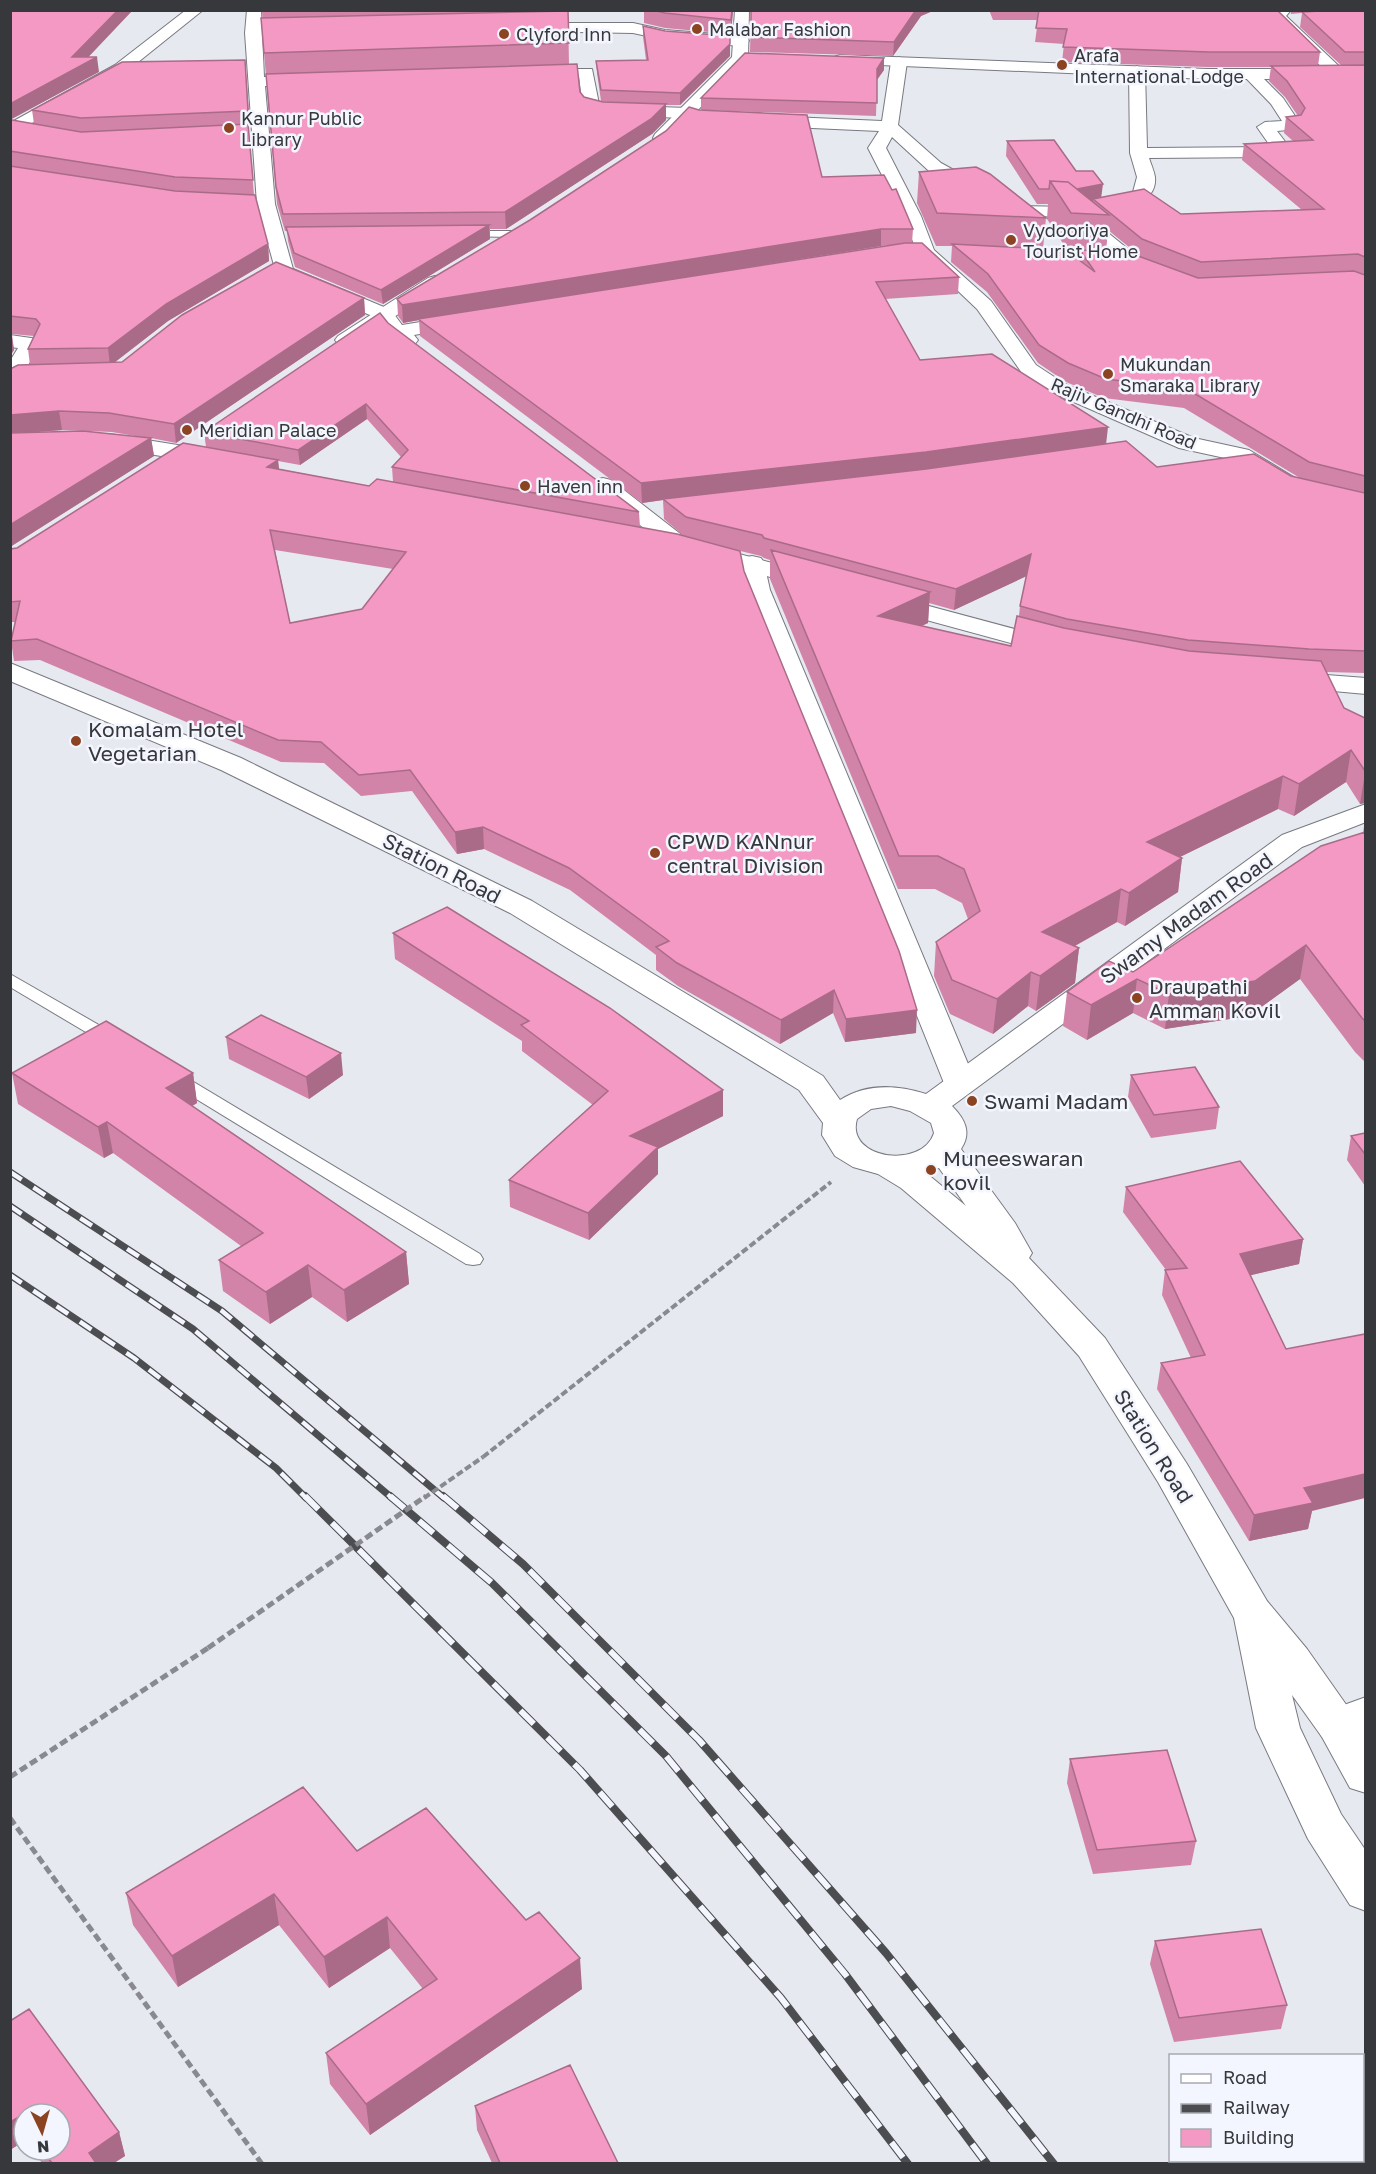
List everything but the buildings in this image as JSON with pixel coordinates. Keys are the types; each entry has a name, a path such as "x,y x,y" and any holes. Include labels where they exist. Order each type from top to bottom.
{"street":[{"path":"12,125 175,10"},
{"path":"12,125 121,68 196,10"},
{"path":"254,10 259,33 255,132 266,204 280,236 281,265 284,272 300,281 384,314 397,332 425,353"},
{"path":"649,147 687,112 744,52 742,10"},
{"path":"1282,16 1306,20"},
{"path":"1282,16 1338,74"},
{"path":"509,28 590,26 633,28 744,52"},
{"path":"820,60 1250,74 1365,74"},
{"path":"899,62 890,126 877,148 912,216 926,252"},
{"path":"94,67 151,68"},
{"path":"236,67 256,74 327,80"},
{"path":"516,74 586,72 591,107 603,110 687,112 699,118 890,126 935,167 1015,211 1071,212 1116,205 1139,196 1144,190 1146,177 1139,153 1137,71"},
{"path":"1139,153 1284,152 1265,127 1293,125 1277,101 1250,74"},
{"path":"12,125 36,132"},
{"path":"245,203 266,204"},
{"path":"1071,212 1132,262 1153,271"},
{"path":"486,252 532,223"},
{"path":"904,252 961,254"},
{"name":"Rajiv Gandhi Road","path":"926,252 984,305 1029,369 1058,388 1187,442 1241,455 1297,489 1365,506"},
{"path":"1097,260 1132,262"},
{"path":"262,276 281,265"},
{"path":"326,354 446,275"},
{"path":"397,332 480,319"},
{"path":"10,341 31,343 12,378"},
{"path":"12,378 36,375"},
{"path":"92,441 190,445 239,462"},
{"path":"1151,448 1187,442"},
{"path":"151,471 190,445"},
{"path":"583,471 680,544"},
{"path":"639,512 673,508"},
{"path":"634,536 680,544 846,591 1084,653"},
{"path":"752,563 758,590 960,1083"},
{"name":"Station Road","path":"10,671 231,764 521,907 811,1083 838,1121"},
{"path":"1264,678 1365,686"},
{"name":"Swamy Madam Road","path":"931,1107 960,1083 1292,841 1365,812"},
{"path":"811,1083 873,1098 909,1098 931,1107 947,1122 950,1133 947,1144 924,1161 908,1165 875,1162 842,1144 837,1133 838,1121 857,1103 873,1098"},
{"path":"943,1149 1002,1231 1026,1275"},
{"name":"Station Road","path":"875,1162 913,1180 1026,1275 1092,1347 1173,1474 1252,1612 1292,1661 1351,1719 1365,1775"},
{"path":"1252,1612 1278,1728 1324,1826 1365,1891"}],"lane":[{"path":"458,234 515,234"},
{"path":"10,979 131,1052"},
{"path":"161,1070 473,1259"}],"path":[{"path":"10,1777 208,1648 483,1456 875,1162"},
{"path":"10,1818 262,2163"}],"railway":[{"path":"10,1172 222,1311 444,1498"},
{"path":"10,1206 193,1329 392,1498"},
{"path":"10,1275 134,1358 276,1468 306,1498"},
{"path":"305,1496 580,1770 781,1998 908,2164"},
{"path":"390,1496 492,1583 666,1756 845,1974 987,2164"},
{"path":"443,1496 523,1564 699,1740 886,1953 1054,2164"}],"place":[{"name":"Malabar Fashion","path":"697,29"},
{"name":"Clyford Inn","path":"504,34"},
{"name":"Arafa International Lodge","path":"1062,65"},
{"name":"Kannur Public Library","path":"229,128"},
{"name":"Vydooriya Tourist Home","path":"1011,240"},
{"name":"Mukundan Smaraka Library","path":"1108,374"},
{"name":"Meridian Palace","path":"187,430"},
{"name":"Haven inn","path":"525,486"},
{"name":"Komalam Hotel Vegetarian","path":"76,741"},
{"name":"CPWD KANnur central Division","path":"655,853"},
{"name":"Draupathi Amman Kovil","path":"1137,998"},
{"name":"Swami Madam","path":"972,1101"},
{"name":"Muneeswaran kovil","path":"931,1170"}]}
